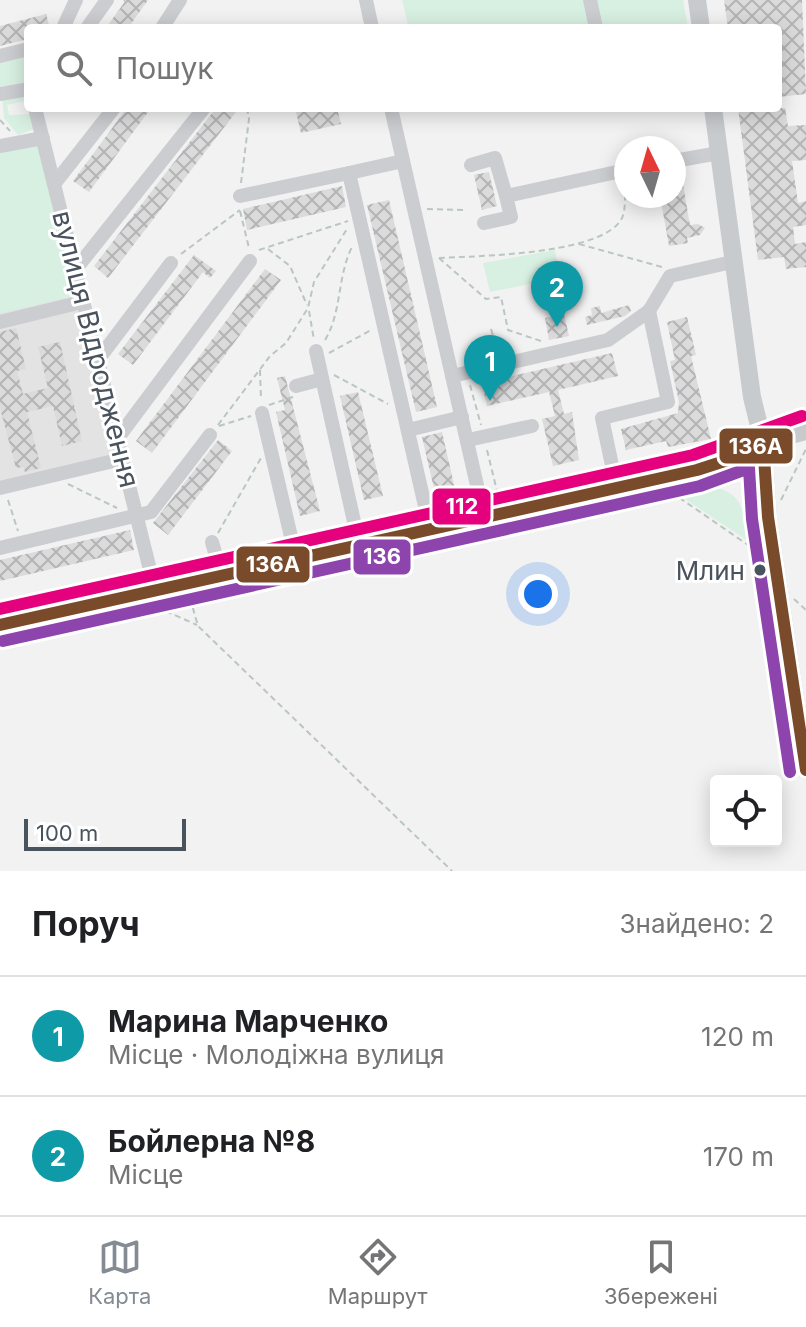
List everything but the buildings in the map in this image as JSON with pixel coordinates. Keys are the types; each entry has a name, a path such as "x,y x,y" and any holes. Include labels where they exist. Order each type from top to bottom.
{"main road":[{"path":"697,0 700,24"},
{"path":"714,112 752,397 763,442 768,517 806,770"},
{"path":"0,625 219,566 296,558 597,494 734,458 763,442 805,433"}],"street":[{"path":"65,24 76,0"},
{"path":"90,24 107,0"},
{"path":"165,24 180,0"},
{"path":"366,0 371,24"},
{"path":"590,0 595,24"},
{"path":"0,56 24,50"},
{"path":"0,94 24,90"},
{"name":"вулиця Відродження","path":"36,112 153,582"},
{"path":"55,183 111,112"},
{"path":"75,270 201,112"},
{"path":"392,112 484,516"},
{"path":"0,146 43,138"},
{"path":"686,159 719,153"},
{"path":"471,165 495,158 511,217 484,223"},
{"path":"240,196 403,161"},
{"path":"349,173 430,528"},
{"path":"506,196 614,174"},
{"path":"117,439 250,261"},
{"path":"452,376 608,340 649,311 670,276 732,262"},
{"path":"97,361 171,263"},
{"path":"0,322 82,302"},
{"path":"614,475 602,418 668,402 649,311"},
{"path":"296,386 318,362"},
{"path":"318,362 359,544"},
{"path":"262,413 296,558"},
{"path":"408,430 462,417"},
{"path":"468,440 532,426"},
{"path":"0,548 151,512 210,435"},
{"path":"0,471 2,487 122,459"},
{"path":"597,494 607,477 614,475 645,482"},
{"path":"212,542 219,566"}],"path":[{"path":"240,196 248,112"},
{"path":"548,354 544,342 508,330 501,297 486,299 438,258 499,258 579,243 615,228 623,217 624,208"},
{"path":"426,209 466,210"},
{"path":"171,263 199,238 240,210 250,252 268,249 359,217"},
{"path":"296,386 293,398 268,405 262,413 216,427 260,370 286,343 308,308 320,272 359,217"},
{"path":"318,362 334,323 337,293 349,253 363,233"},
{"path":"579,243 663,267 670,276"},
{"path":"268,249 290,266 308,308 318,362 404,412"},
{"path":"318,362 383,322"},
{"path":"491,329 502,365"},
{"path":"260,370 262,413"},
{"path":"768,517 785,494 805,433"},
{"path":"212,542 269,444"},
{"path":"0,608 183,575 219,566 291,537 354,523 600,470 614,475"},
{"path":"49,476 136,515"},
{"path":"645,482 751,547 756,575 772,573 780,587 806,610"},
{"path":"2,487 21,543"},
{"path":"183,575 198,626"},
{"path":"146,608 168,612 198,626 452,871"}],"shaded area":[{"path":"36,146 116,458 0,484 0,154"}],"green space":[{"path":"402,0 683,0 687,24 408,24"},
{"path":"24,54 24,82 0,87 0,60"},
{"path":"24,95 24,101 7,105 9,115 32,114 34,129 18,135 4,118 2,98"},
{"path":"37,143 74,296 0,313 0,150"},
{"path":"555,250 560,278 490,292 483,263"},
{"path":"700,485 725,490 738,501 748,541 673,491"}],"transit line":[{"name":"112","path":"0,609 693,455 802,416"},
{"name":"136А","path":"0,625 697,470 734,458 763,442 768,517 806,770"},
{"name":"136","path":"3,641 700,486 749,468 752,519 790,772"}],"place":[{"name":"Бойлерна №8","path":"557,327"},
{"name":"Марина Марченко","path":"490,401"},
{"name":"Млин","path":"760,570"}]}
